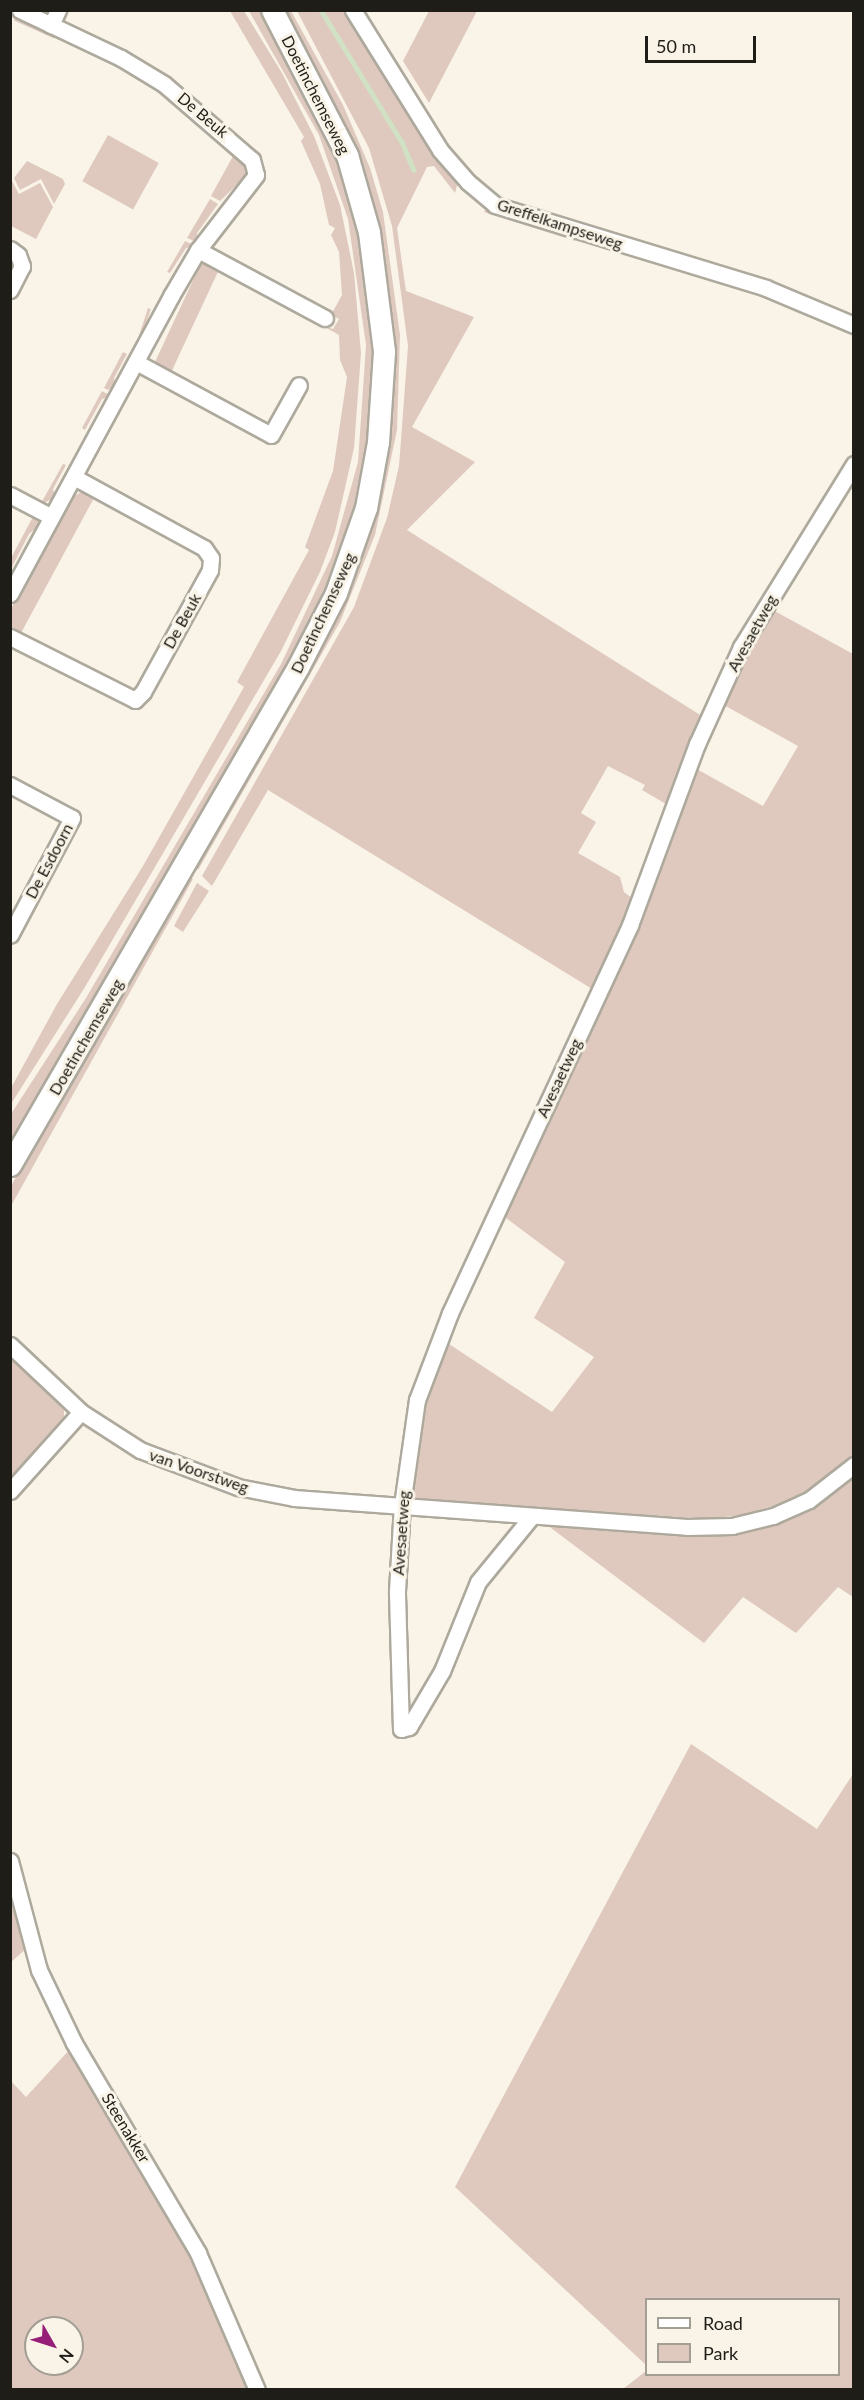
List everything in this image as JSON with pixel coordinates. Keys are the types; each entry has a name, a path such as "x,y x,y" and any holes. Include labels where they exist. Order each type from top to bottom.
{"main road":[{"name":"Doetinchemseweg","path":"10,1165 298,667 336,593 366,508 378,441 384,351 369,232 343,146 272,10"}],"street":[{"name":"De Beuk","path":"10,594 198,250 256,175 252,160 164,84 128,62 20,10"},
{"path":"51,25 58,10"},
{"name":"Greffelkampseweg","path":"352,10 440,150 468,182 495,205 766,288 854,325"},
{"path":"10,249 18,255 22,266 10,291"},
{"path":"198,250 325,318"},
{"path":"136,362 271,435 298,385"},
{"name":"Avesaetweg","path":"532,1516 478,1582 437,1681 409,1727 401,1730 397,1591 402,1505 417,1400 450,1313 630,925 697,744 741,647 854,464"},
{"name":"De Beuk","path":"10,637 135,700 143,692 210,570 211,558 204,548 74,477"},
{"path":"10,495 52,517"},
{"name":"De Esdoorn","path":"10,785 72,818 10,935"},
{"name":"van Voorstweg","path":"10,1345 81,1412 140,1450 238,1486 294,1498 687,1527 732,1526 773,1516 809,1500 854,1465"},
{"path":"10,1491 81,1412"},
{"name":"Steenakker","path":"10,1861 39,1970 74,2043 198,2253 257,2390"}],"green space":[{"path":"230,11 244,11 282,73 314,136 340,205 354,273 361,353 354,448 335,532 320,572 281,651 85,987 11,1104 11,1088 57,1004 143,866 244,687 237,682 309,550 305,547 333,471 347,377 340,360 339,335 323,326 333,329 339,319 331,315 342,295 339,252 331,235 335,228 329,225 320,184 301,141 304,137"},
{"path":"249,11 263,11 328,132 355,206 375,338 373,413 361,487 348,537 314,620 11,1148 11,1114 86,998 281,664 332,556 358,462 366,345 348,219 319,135"},
{"path":"281,11 291,11 343,105 370,168 383,212 400,335 397,430 375,535 340,622 198,870 192,863 290,696 389,410 352,145"},
{"path":"297,11 346,11 458,182 455,193 434,166 427,167 397,228 406,291 474,317 412,427 475,462 407,530 705,718 671,807 642,790 645,785 608,766 581,813 596,822 578,853 620,877 624,892 636,901 597,992 268,790 212,886 202,876 354,607 387,518 399,466 408,346 392,226 369,148"},
{"path":"429,11 477,11 429,103 403,61"},
{"path":"16,16 56,34 54,38 14,21"},
{"path":"108,135 159,163 133,209 82,181"},
{"path":"229,152 235,152 246,162 249,173 220,201 211,196 233,156"},
{"path":"27,161 63,179 65,184 54,204 41,179 20,190 14,178"},
{"path":"12,181 19,194 40,183 53,207 36,239 11,226"},
{"path":"210,199 218,204 197,233 197,242 187,238"},
{"path":"487,207 576,237 575,241 484,212"},
{"path":"185,241 195,246 186,248 170,273 167,272"},
{"path":"203,259 220,267 171,373 154,365"},
{"path":"148,308 151,309 136,355 133,354"},
{"path":"123,352 127,354 114,378 116,385 108,390 104,388"},
{"path":"102,391 111,396 102,399 85,430 82,428"},
{"path":"63,464 66,465 53,489 56,497 40,505"},
{"path":"81,492 95,496 20,635 11,630 10,611 68,500"},
{"path":"35,513 39,526 29,534 11,569 11,558"},
{"path":"771,609 853,654 853,1457 806,1492 776,1505 742,1515 708,1519 411,1499 424,1400 446,1342 552,1412 594,1357 534,1318 565,1262 502,1215 642,916 695,768 763,806 798,746 722,704"},
{"path":"184,877 193,879 11,1206 11,1186"},
{"path":"197,883 209,891 183,932 174,926"},
{"path":"10,1358 64,1410 64,1418 10,1482"},
{"path":"853,1475 853,1597 838,1587 796,1633 743,1597 704,1643 547,1525 742,1532 808,1508"},
{"path":"691,1744 817,1829 853,1774 853,2389 623,2389 645,2372 645,2376 840,2376 840,2298 645,2298 645,2364 455,2187"},
{"path":"10,1888 27,1948 11,1962 10,1962"},
{"path":"71,2048 179,2232 253,2389 11,2389 10,2080 26,2097"}],"waterway":[{"path":"321,10 402,142 414,170"}]}
